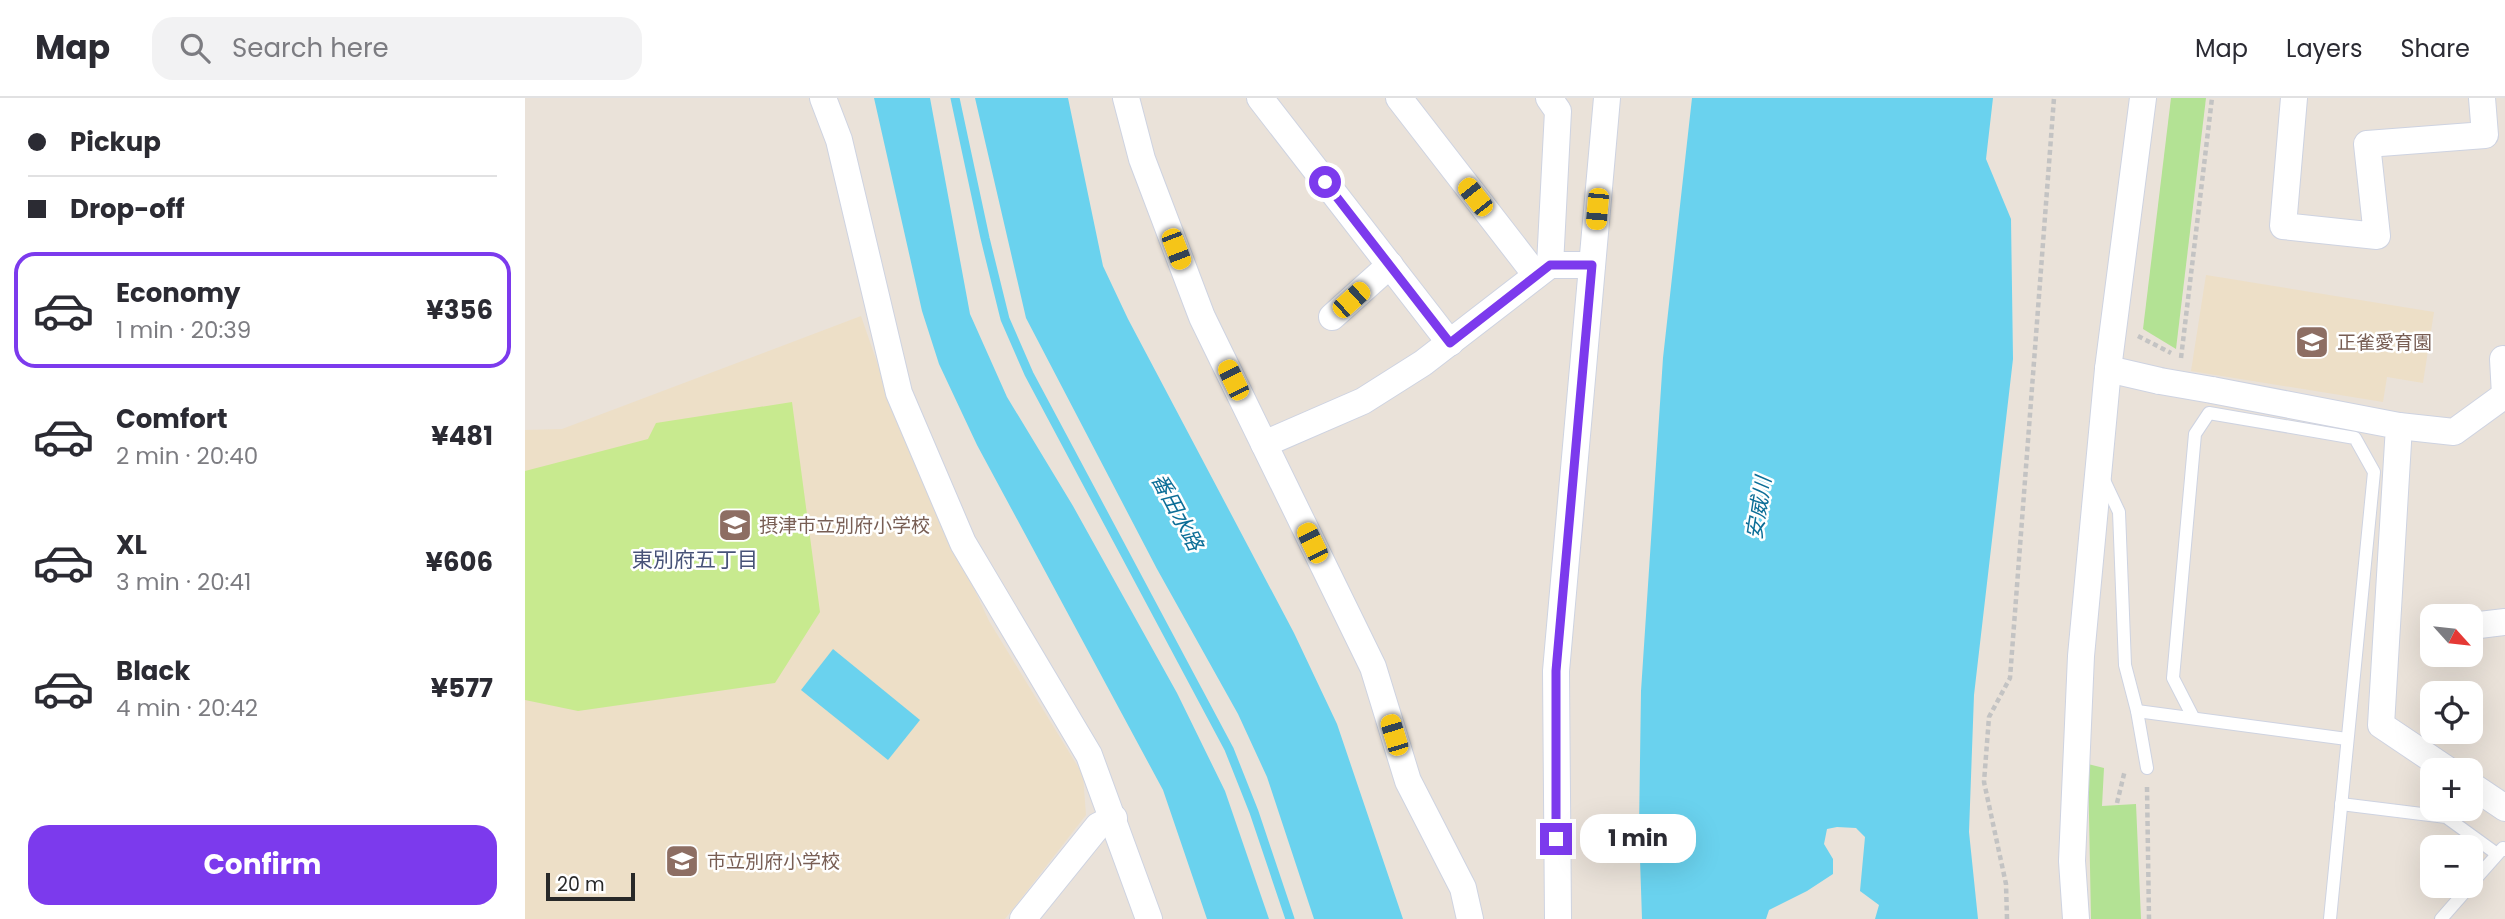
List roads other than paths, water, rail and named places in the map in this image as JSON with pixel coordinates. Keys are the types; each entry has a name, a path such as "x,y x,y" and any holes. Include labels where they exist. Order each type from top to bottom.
{"street":[{"path":"824,98 839,140 899,393 963,543 1089,755 1149,919"},
{"path":"1126,98 1142,159 1202,317 1373,667 1408,781 1463,888 1470,919"},
{"path":"1260,98 1450,343"},
{"path":"1399,98 1543,270"},
{"path":"1543,270 1558,111 1549,98"},
{"path":"1558,919 1556,671 1607,98"},
{"path":"2076,919 2072,861 2080,670 2108,369 2143,98"},
{"path":"2294,98 2283,226 2378,236 2367,144 2485,135 2482,98"},
{"path":"1332,317 1390,265"},
{"path":"1263,443 1363,401 1423,363 1543,270 1592,265"},
{"path":"2108,369 2399,426 2454,432 2505,395 2503,359"},
{"path":"2399,426 2381,725 2430,758"},
{"path":"2483,625 2505,622"},
{"path":"2483,793 2505,808"},
{"path":"1023,919 1098,826 1114,818"}],"lane":[{"path":"2193,717 2173,678 2195,434 2209,413 2355,438 2374,472 2330,919"},
{"path":"2099,468 2119,512 2125,666 2147,768"},
{"path":"2137,712 2193,717 2347,739"},
{"path":"2341,804 2446,817 2501,852 2483,872"},
{"path":"2441,919 2460,898"}],"water":[{"path":"874,98 930,98 970,314 1007,397 1073,506 1177,693 1225,791 1269,919 1207,919 1163,790 977,445 939,364 922,311"},
{"name":"番田水路","path":"975,98 1068,98 1103,266 1128,319 1294,633 1337,724 1403,919 1314,919 1267,777 1238,714 1157,569 1026,318"},
{"name":"安威川","path":"1692,98 1993,98 1986,159 2011,219 2013,359 1974,695 1969,832 1978,919 1875,919 1879,905 1860,891 1865,837 1856,828 1837,827 1827,829 1824,844 1833,859 1833,874 1769,910 1766,919 1642,919 1639,829 1641,691 1663,358"},
{"path":"833,649 920,720 888,760 801,690"}],"waterway":[{"path":"955,98 1005,319 1029,374 1229,749 1254,812 1290,919"}],"place":[{"name":"正雀愛育園","path":"2312,342"},
{"name":"摂津市立別府小学校","path":"735,525"},
{"name":"市立別府小学校","path":"682,861"}],"district":[{"name":"東別府五丁目","path":"695,560"}]}
